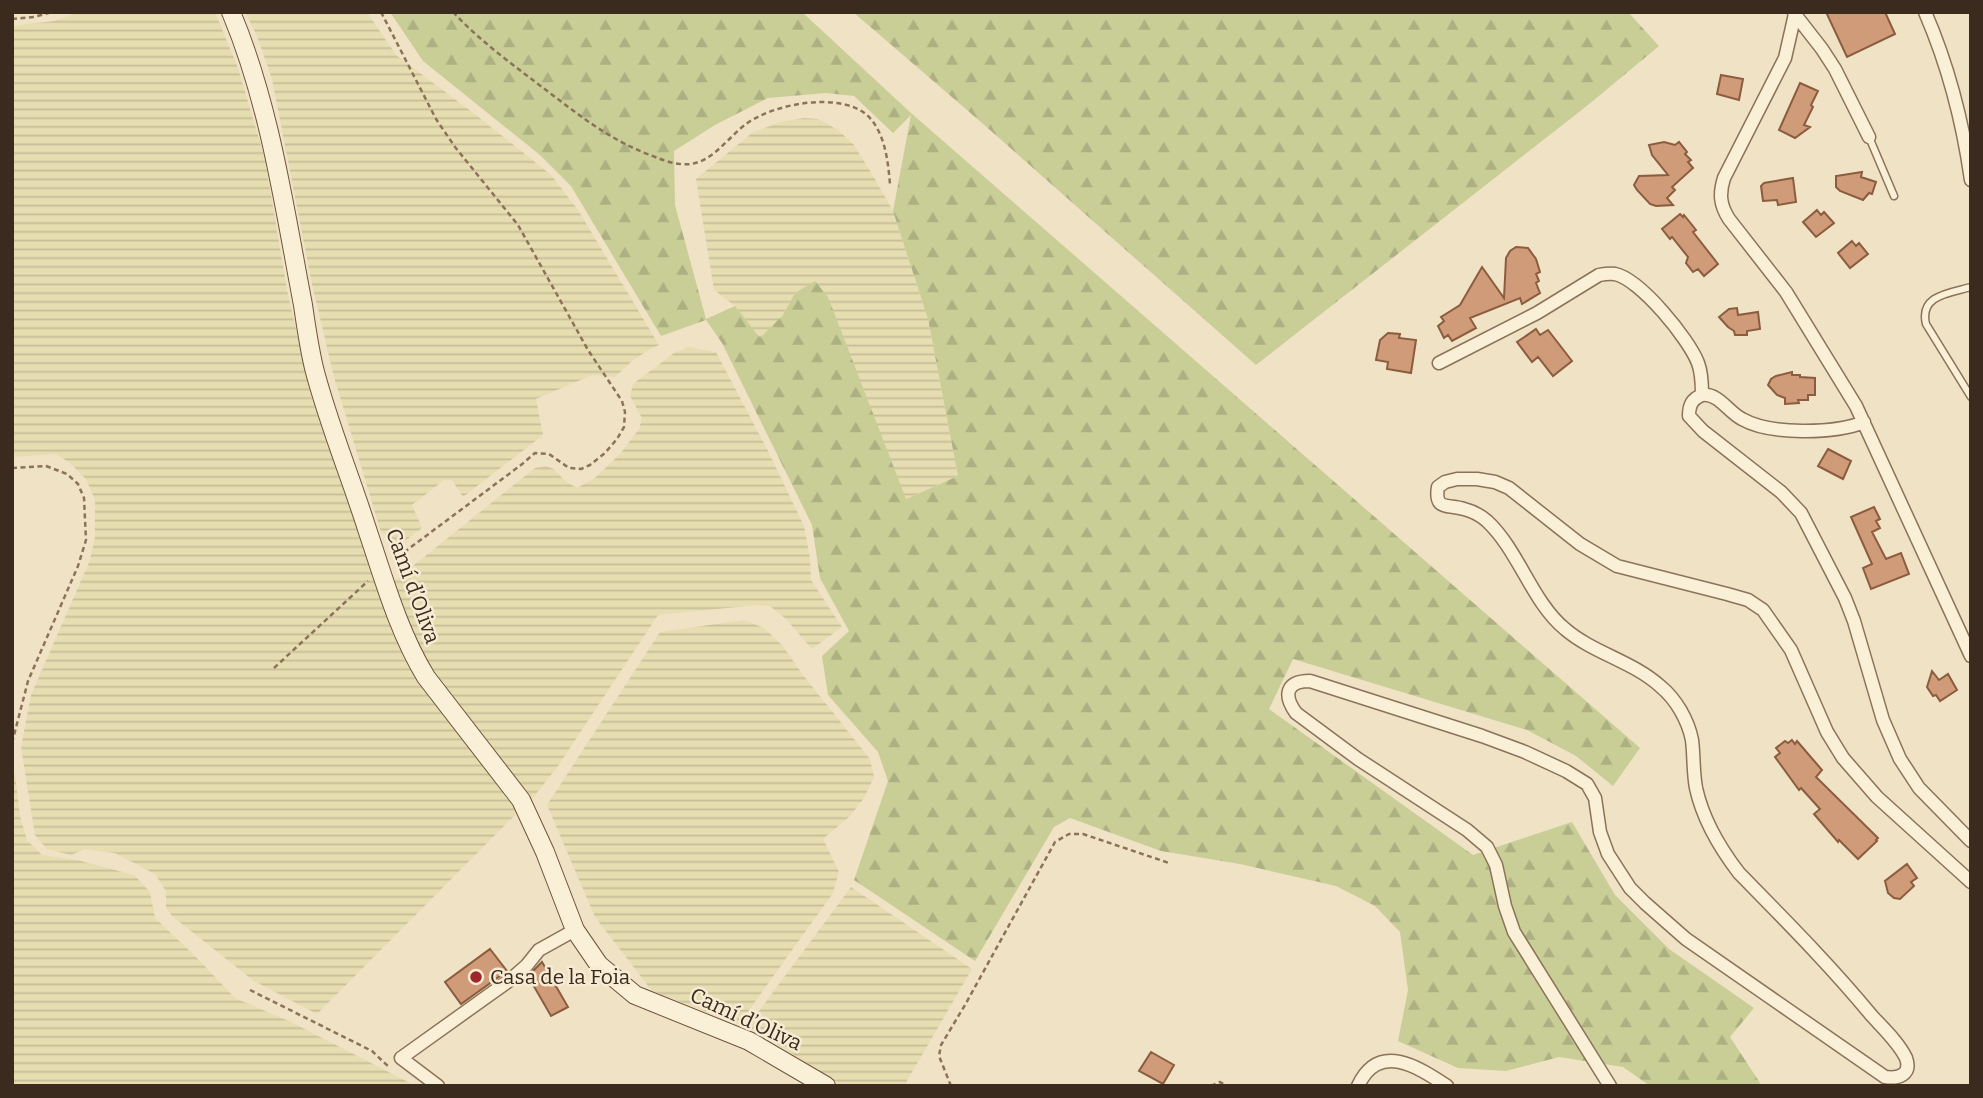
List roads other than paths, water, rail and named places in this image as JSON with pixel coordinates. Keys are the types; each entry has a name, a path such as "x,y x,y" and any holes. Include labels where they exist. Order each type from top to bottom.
{"street":[{"name":"Camí d’Oliva","path":"231,12 244,43 270,132 314,368 380,569 407,642 426,677 521,800 545,852 575,930 599,965 635,995 749,1041 826,1086"},
{"path":"1925,12 1956,107 1971,180"},
{"path":"1795,13 1835,69 1869,137"},
{"path":"1795,13 1785,58 1724,178 1720,199 1723,210 1786,292 1839,376 1864,422 1971,656"},
{"path":"1439,363 1537,313 1587,280 1598,275 1614,274 1643,291 1675,327 1698,362 1702,395"},
{"path":"1864,422 1851,428 1818,431 1756,426 1733,415 1710,394 1696,397 1689,408 1689,416 1694,423 1781,492 1801,513 1854,621 1884,720 1900,759 1919,788 1971,841"},
{"path":"1610,1086 1514,932 1496,865 1487,847 1459,824 1358,759 1296,713 1287,695 1295,683 1310,681 1482,736 1549,762 1587,784 1595,798 1600,832 1608,854 1629,887 1662,919 1714,960 1885,1077 1902,1077 1907,1064 1900,1049 1838,974 1738,873 1725,855 1701,806 1696,787 1692,738 1674,701 1661,687 1634,667 1578,639 1564,628 1552,616 1486,520 1473,512 1445,507 1438,502 1438,487 1445,482 1477,479 1495,482 1509,488 1580,544 1617,566 1748,600 1763,610 1791,650 1824,725 1843,758 1877,797 1971,882"},
{"path":"438,1086 401,1058 510,980 539,950 575,930"},
{"path":"1358,1086 1362,1077 1370,1070 1381,1063 1391,1061 1418,1067 1447,1086"}],"lane":[{"path":"1869,137 1894,196"},
{"path":"1971,287 1937,297 1926,308 1924,315 1926,324 1971,397"}],"place":[{"name":"Casa de la Foia","path":"476,977"}]}
